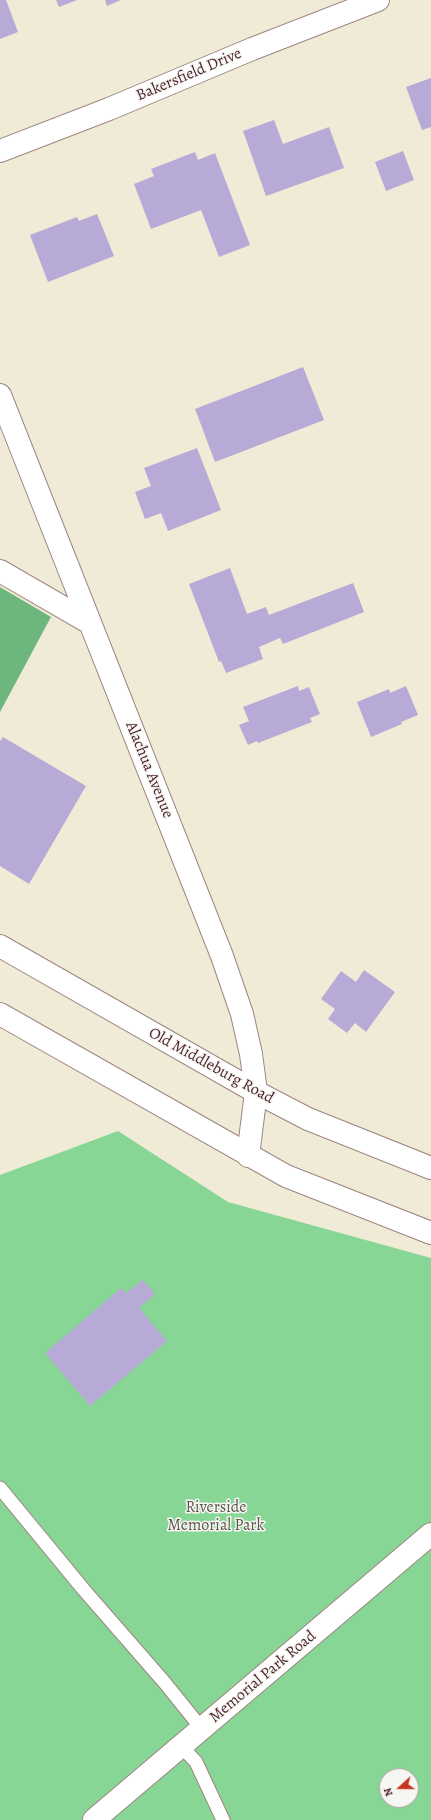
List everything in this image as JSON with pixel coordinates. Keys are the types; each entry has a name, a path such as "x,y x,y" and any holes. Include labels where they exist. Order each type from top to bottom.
{"street":[{"name":"Bakersfield Drive","path":"0,151 109,109 252,48 378,0"},
{"name":"Alachua Avenue","path":"0,395 222,956 242,1014 251,1054 256,1092 248,1156"},
{"path":"0,571 90,623"},
{"name":"Old Middleburg Road","path":"0,946 256,1092 308,1119 431,1168"},
{"path":"0,1014 248,1156 286,1176 431,1232"},
{"name":"Memorial Park Road","path":"94,1820 431,1534"}],"lane":[{"path":"0,1488 202,1729"},
{"path":"181,1746 196,1762 223,1820"}],"green space":[{"path":"0,587 51,617 0,712"},
{"name":"Riverside Memorial Park","path":"118,1131 228,1202 431,1258 431,1820 0,1820 0,1175"}],"building":[{"path":"0,0 6,0 18,32 0,39"},
{"path":"56,0 77,0 59,7"},
{"path":"105,0 121,0 107,6"},
{"path":"431,78 431,127 422,130 406,87"},
{"path":"274,120 283,144 329,127 344,168 266,196 243,131"},
{"path":"403,151 414,180 386,191 375,162"},
{"path":"195,152 198,160 215,153 250,245 219,257 201,210 151,229 134,184 154,176 151,169"},
{"path":"97,214 114,256 48,282 30,235 77,217 79,221"},
{"path":"303,367 324,420 215,462 195,409"},
{"path":"197,448 221,510 168,531 161,513 145,519 135,492 151,486 144,468"},
{"path":"230,568 247,614 266,607 269,615 353,583 364,612 283,644 280,638 259,647 263,659 226,673 221,661 219,662 189,584"},
{"path":"298,686 299,691 309,687 320,714 310,718 312,722 258,743 257,741 248,745 239,725 249,721 243,707"},
{"path":"406,686 418,715 401,722 402,724 371,737 357,702 389,689 390,693"},
{"path":"3,737 86,786 29,884 0,866 0,741"},
{"path":"364,970 395,992 366,1032 355,1023 347,1033 328,1019 335,1009 321,999 341,971 356,982"},
{"path":"143,1280 155,1294 139,1308 167,1341 90,1406 45,1353 121,1288 126,1293"}]}
